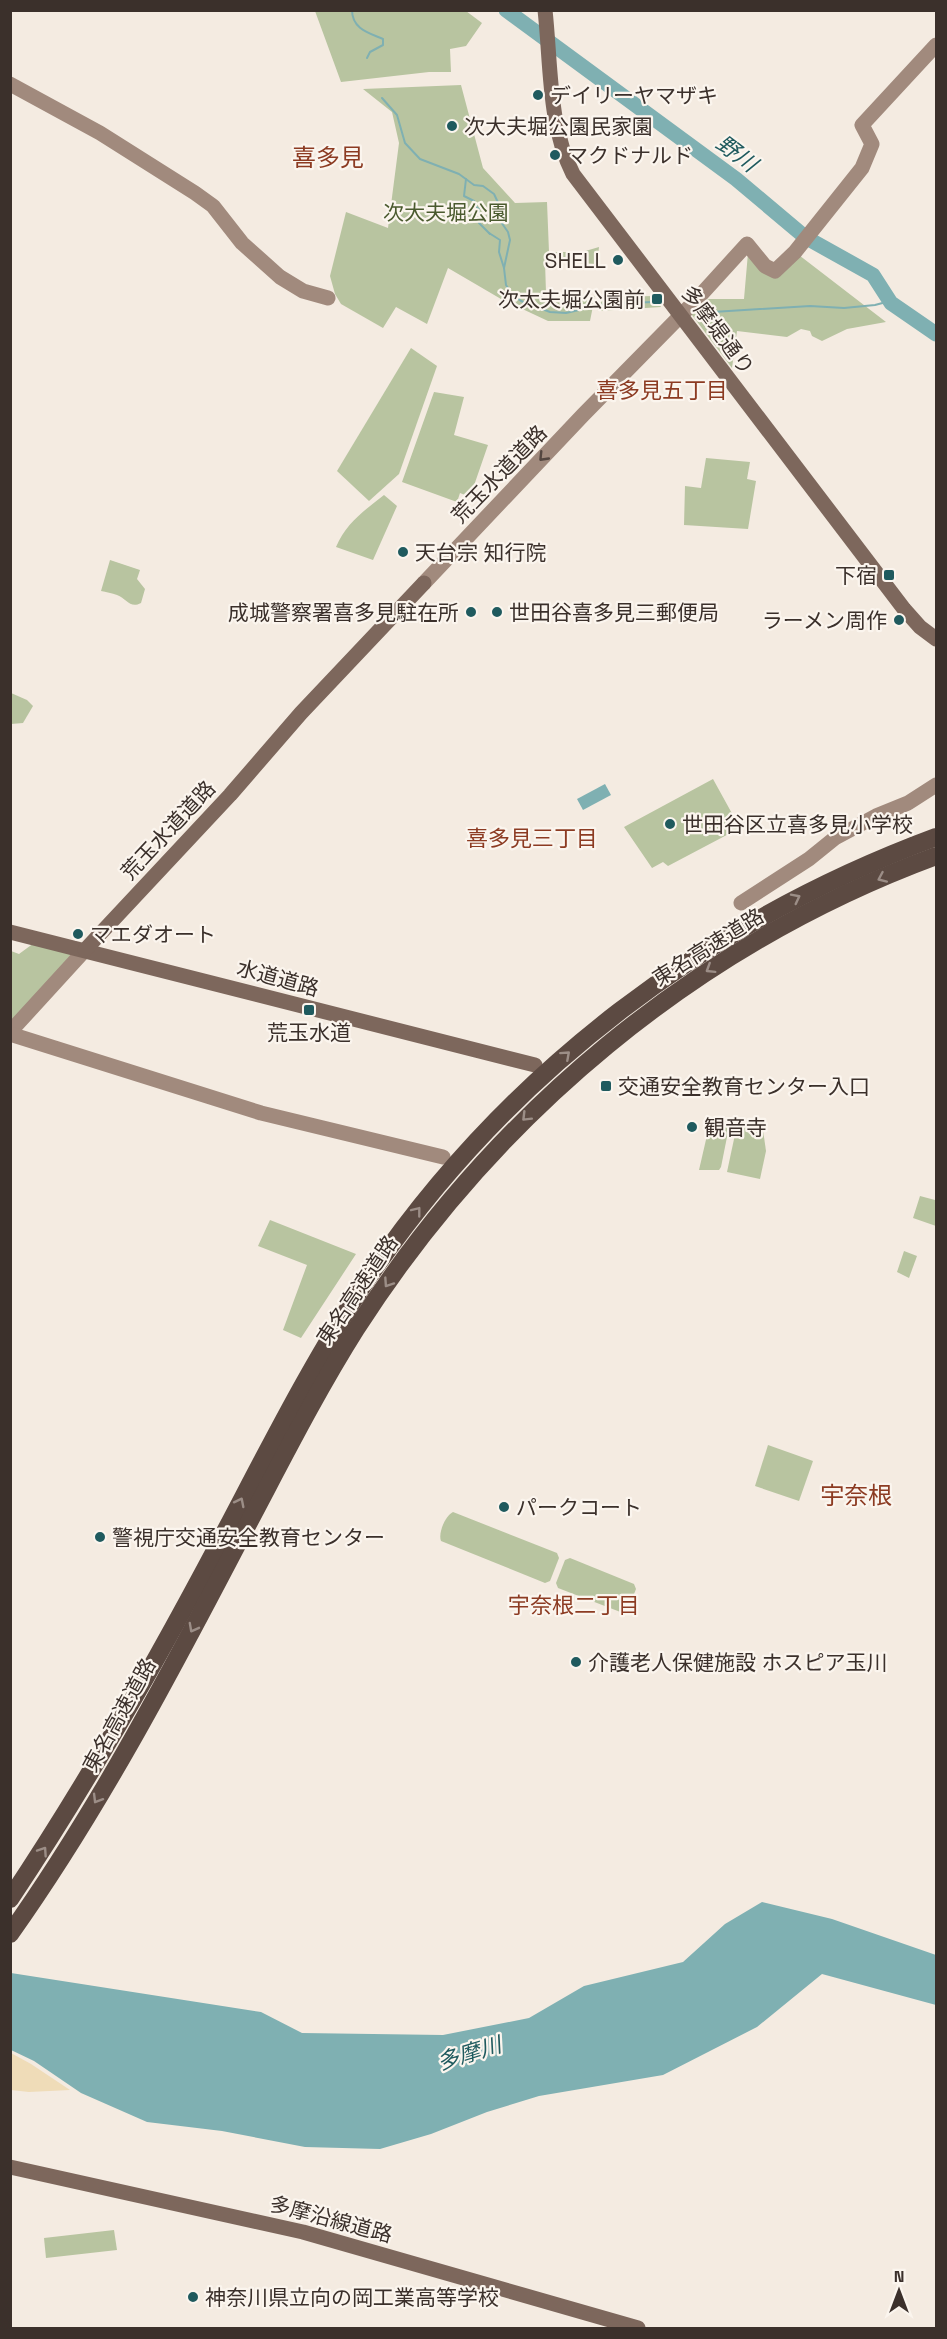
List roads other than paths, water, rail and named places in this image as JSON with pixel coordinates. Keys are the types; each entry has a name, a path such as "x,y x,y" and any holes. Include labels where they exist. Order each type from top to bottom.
{"highway":[{"name":"東名高速道路","path":"10,1899 62,1822 136,1695 297,1396 338,1325 382,1258 441,1182 487,1131 542,1076 606,1021 663,978 738,930 797,898 863,866 936,837"},
{"name":"東名高速道路","path":"10,1934 68,1848 153,1703 328,1376 409,1251 456,1193 500,1144 582,1065 627,1027 681,988 784,924 871,883 936,856"}],"main road":[{"name":"多摩堤通り","path":"545,14 559,134 565,158 573,174 904,609 920,627 936,639"},
{"name":"荒玉水道道路","path":"85,950 230,795 301,713 424,583"},
{"name":"水道道路","path":"10,932 535,1065"},
{"name":"多摩沿線道路","path":"10,2167 303,2232 638,2328"}],"street":[{"name":"荒玉水道道路","path":"424,583 747,244 765,266 775,271 795,252 862,168 872,144 861,125 936,45"},
{"path":"10,84 100,133 195,193 213,206 242,243 280,277 303,291 328,298"},
{"path":"741,903 809,859 835,838 876,816 908,803 936,785"},
{"name":"荒玉水道道路","path":"10,1033 85,950"},
{"path":"10,1033 261,1113 443,1157"}],"water":[{"path":"605,784 611,795 583,810 577,799"},
{"name":"多摩川","path":"762,1902 832,1919 936,1955 936,2005 822,1974 757,2027 663,2075 539,2096 487,2112 431,2134 380,2149 305,2147 222,2131 147,2122 81,2093 34,2061 11,2050 11,1973 261,2012 302,2033 443,2035 529,2018 584,1986 683,1962 725,1924"}],"waterway":[{"path":"352,10 358,26 383,39 383,45 370,52 367,58"},
{"name":"野川","path":"506,10 736,179 805,237 873,275 891,303 936,334"},
{"path":"382,98 397,115 405,143 420,159 459,174 474,185 483,186 494,194 501,209 501,222 510,240 504,268"},
{"path":"466,179 464,196 474,201 479,209 479,223 490,234"},
{"path":"489,233 500,240 499,252 506,285 521,301 550,312 566,313 605,304 652,302"},
{"path":"695,309 713,312 810,306 844,308 890,301"}],"place":[{"name":"デイリーヤマザキ","path":"538,95"},
{"name":"次大夫堀公園民家園","path":"452,126"},
{"name":"マクドナルド","path":"555,155"},
{"name":"SHELL","path":"618,260"},
{"name":"次太夫堀公園前","path":"657,299"},
{"name":"天台宗 知行院","path":"403,552"},
{"name":"下宿","path":"889,575"},
{"name":"成城警察署喜多見駐在所","path":"471,612"},
{"name":"世田谷喜多見三郵便局","path":"497,612"},
{"name":"ラーメン周作","path":"899,620"},
{"name":"世田谷区立喜多見小学校","path":"670,824"},
{"name":"マエダオート","path":"78,934"},
{"name":"荒玉水道","path":"309,1010"},
{"name":"交通安全教育センター入口","path":"606,1086"},
{"name":"観音寺","path":"692,1127"},
{"name":"パークコート","path":"504,1507"},
{"name":"警視庁交通安全教育センター","path":"100,1537"},
{"name":"介護老人保健施設 ホスピア玉川","path":"576,1662"},
{"name":"神奈川県立向の岡工業高等学校","path":"193,2297"}],"district":[{"name":"喜多見","path":"328,157"},
{"name":"喜多見五丁目","path":"662,390"},
{"name":"喜多見三丁目","path":"532,838"},
{"name":"宇奈根","path":"856,1495"},
{"name":"宇奈根二丁目","path":"574,1605"}],"park label":[{"name":"次大夫堀公園","path":"446,212"}]}
